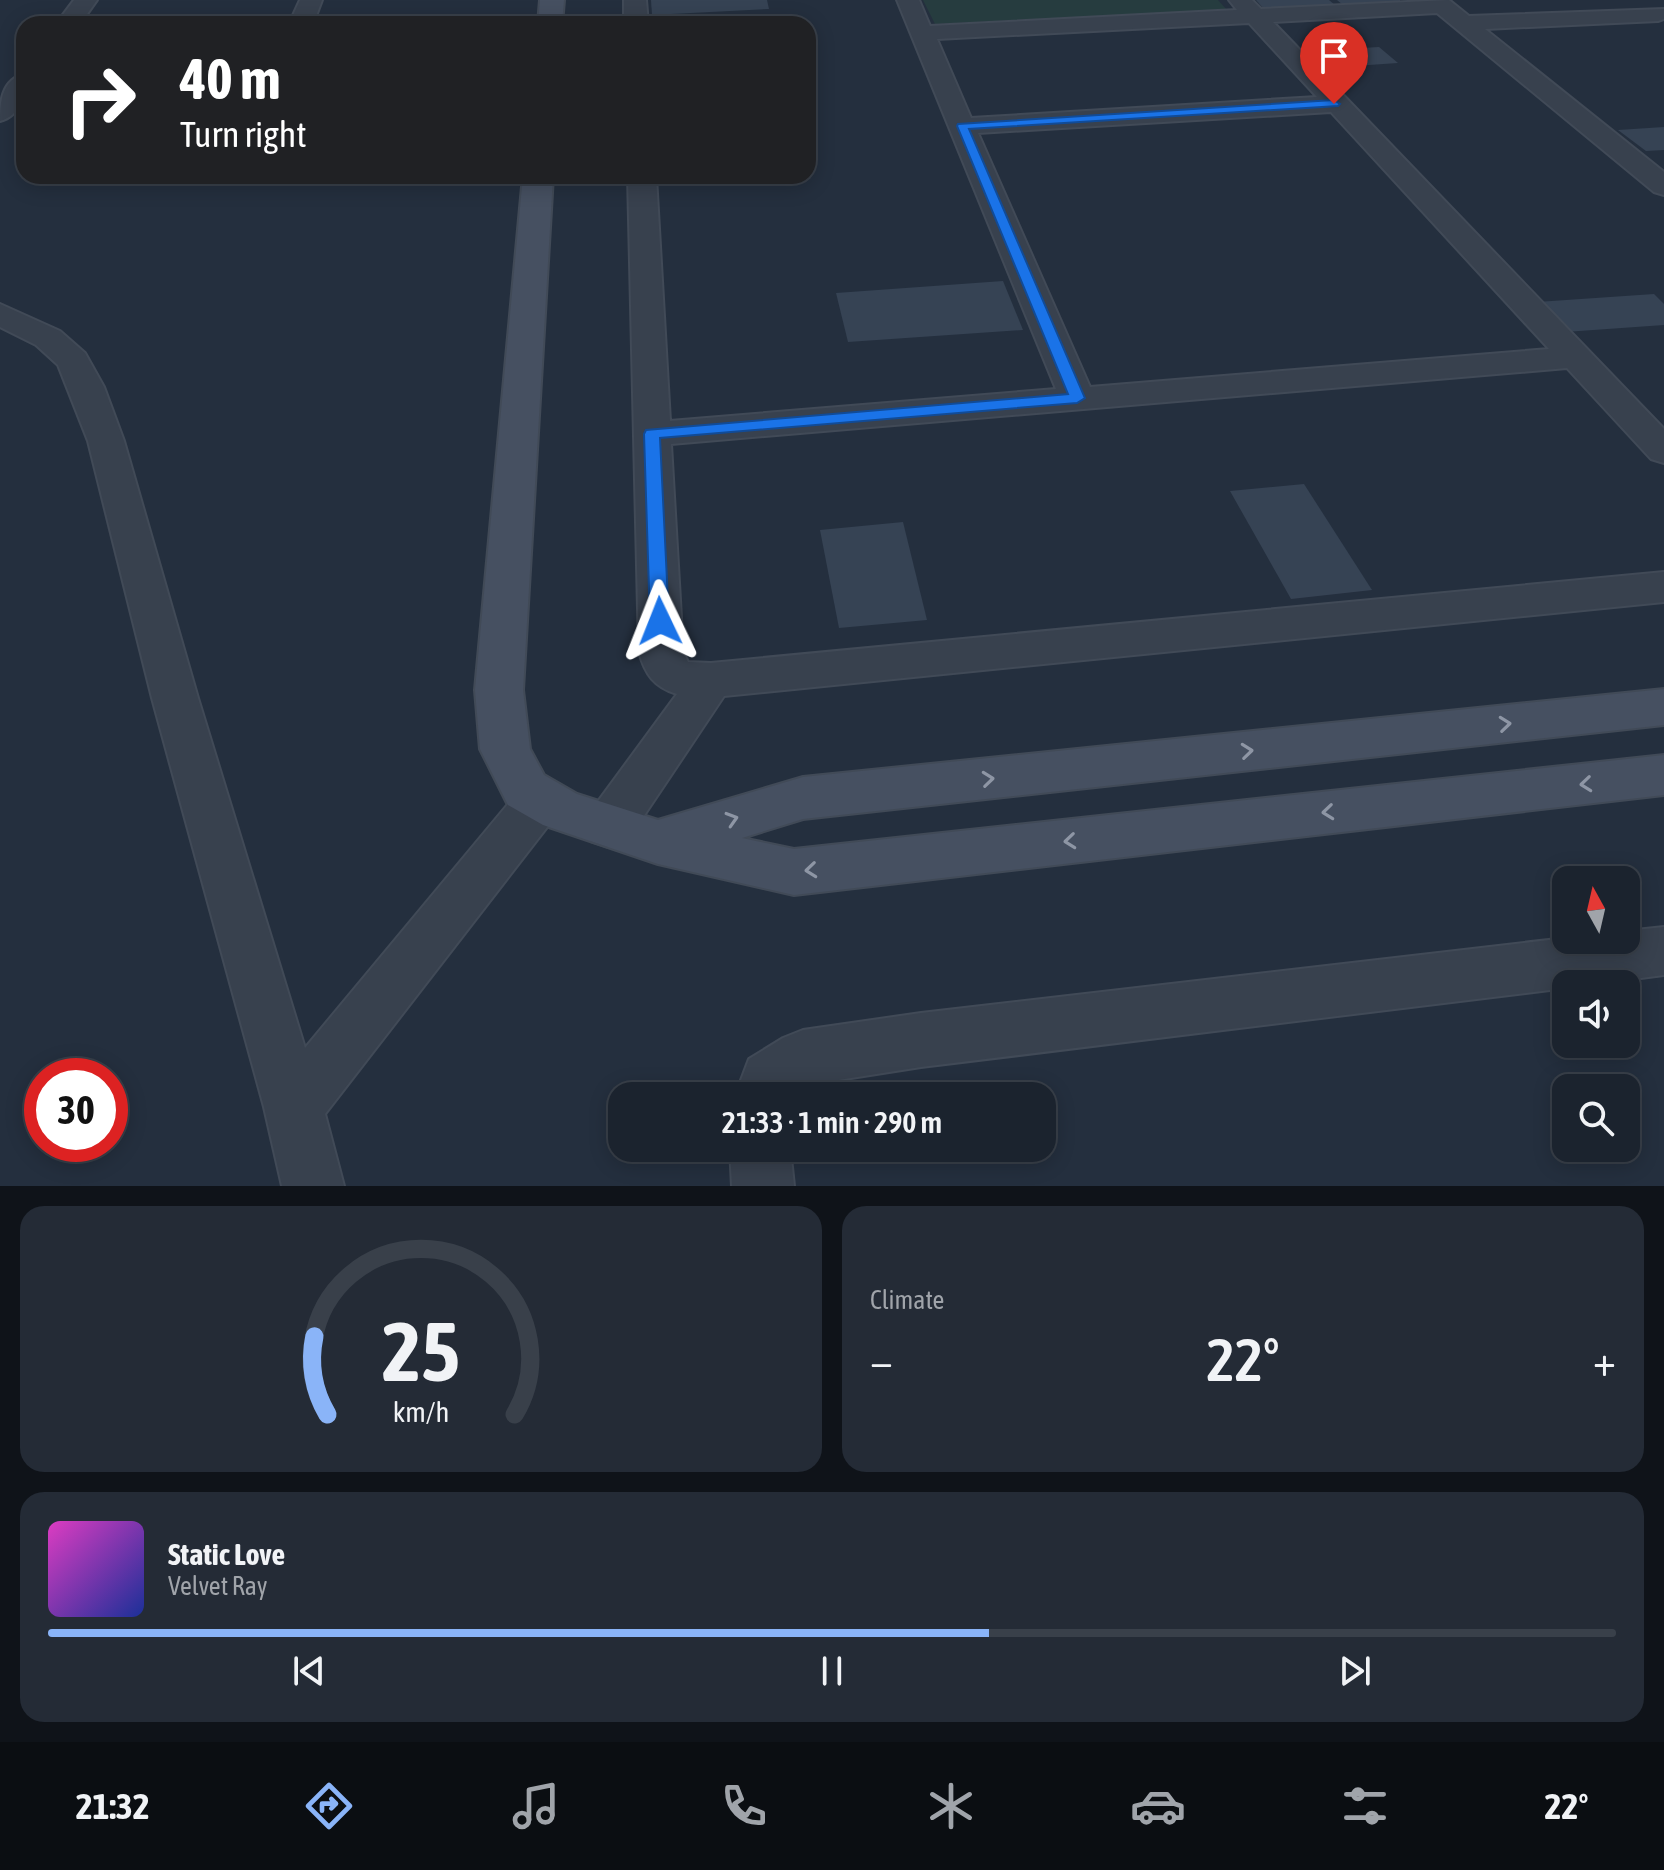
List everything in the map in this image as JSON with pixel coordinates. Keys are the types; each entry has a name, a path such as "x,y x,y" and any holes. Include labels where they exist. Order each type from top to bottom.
{"street":[{"path":"908,0 1077,398"},
{"path":"1637,0 1661,16"},
{"path":"922,33 1247,8 1439,3 1664,186"},
{"path":"1247,8 1334,104 1664,451"},
{"path":"1464,23 1661,16"},
{"path":"0,113 16,92"},
{"path":"962,126 1334,104"},
{"path":"537,184 499,690 505,749 526,790 561,810 658,842 794,872 1664,775"},
{"path":"642,184 661,652 665,669 678,678 711,680 1664,587"},
{"path":"0,314 48,338 73,360 106,441 175,698 294,1107 313,1186"},
{"path":"652,434 1573,357"},
{"path":"609,826 711,680"},
{"path":"658,842 803,798 1664,707"},
{"path":"294,1107 541,799"},
{"path":"769,1082 803,1058 921,1040 1664,951"},
{"path":"761,1162 763,1186"}],"green space":[{"path":"923,0 1218,0 1227,10 935,24"}],"building":[{"path":"651,0 767,0 769,9 652,15"},
{"path":"1256,0 1329,0 1335,5 1264,9"},
{"path":"1337,0 1400,0 1400,2 1343,5"},
{"path":"1379,47 1398,63 1325,68 1309,51"},
{"path":"1664,127 1664,150 1646,151 1618,130"},
{"path":"1003,281 1023,330 848,342 836,293"},
{"path":"1654,294 1664,304 1664,325 1565,332 1537,302"},
{"path":"1304,484 1372,590 1291,599 1230,491"},
{"path":"903,522 927,620 839,628 820,530"}],"route":[{"path":"660,621 652,434 1077,398 962,126 1334,104"}]}
